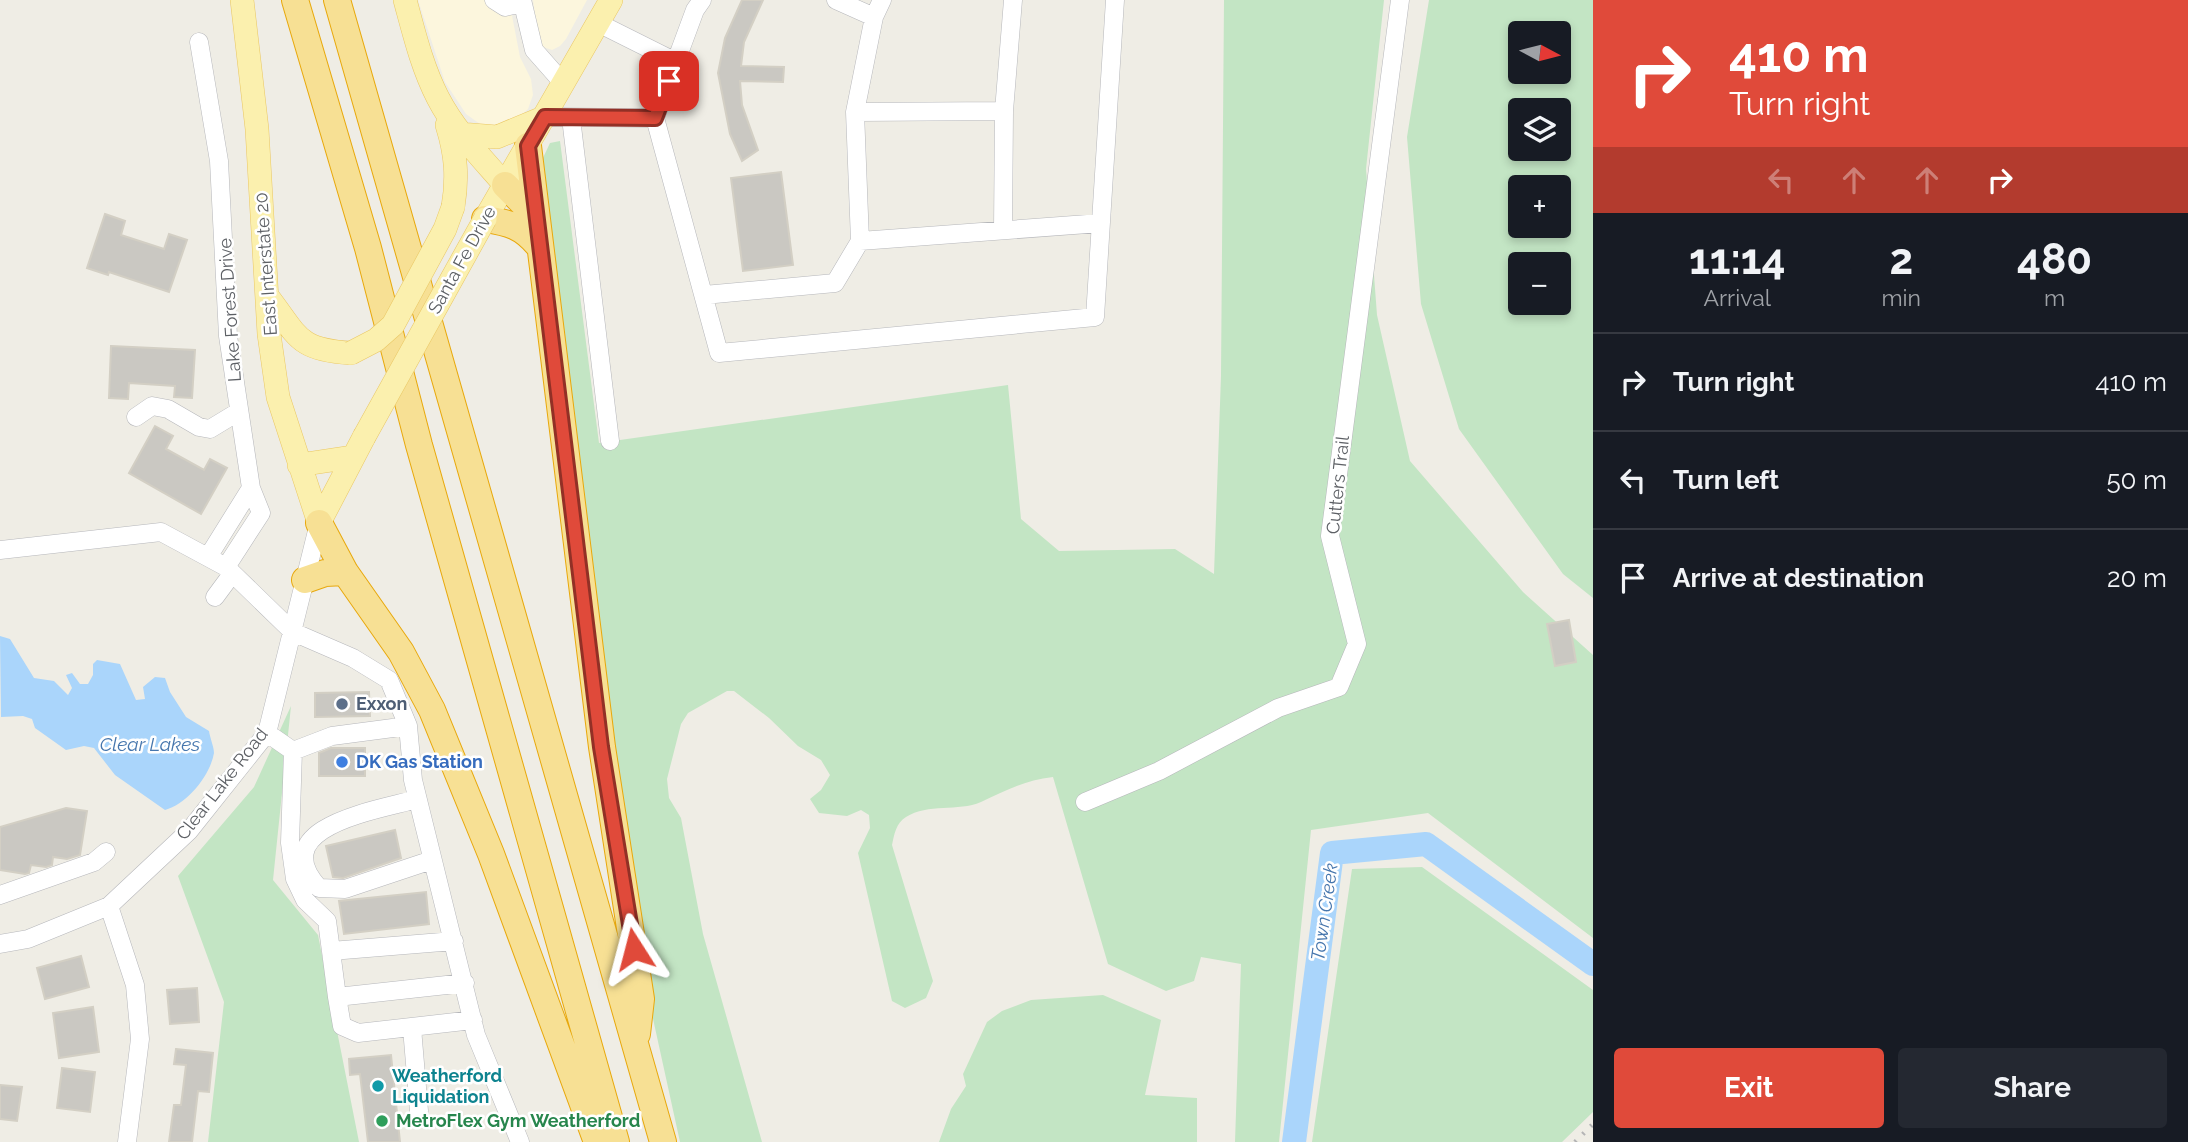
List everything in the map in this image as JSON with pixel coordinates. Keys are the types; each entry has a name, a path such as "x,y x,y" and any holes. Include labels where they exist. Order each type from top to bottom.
{"highway":[{"path":"295,0 368,248 419,445 616,1142"},
{"path":"337,0 663,1142"},
{"path":"528,146 601,747 642,999 635,1046"},
{"path":"505,185 535,215"},
{"path":"485,219 513,223 526,230 538,245"},
{"path":"319,523 345,572 401,652 432,710 491,854 597,1142"},
{"path":"305,580 325,573 345,572"}],"main road":[{"name":"East Interstate 20","path":"242,0 257,130 268,297 278,397 319,523"},
{"path":"268,297 298,339 320,352 351,353 376,340 393,325 445,229 453,207 457,182 456,153 421,57 405,0"},
{"name":"Santa Fe Drive","path":"319,523 352,457 611,0"},
{"path":"438,98 460,134 505,185"},
{"path":"460,134 497,137 545,117"},
{"path":"299,465 352,457"}],"street":[{"path":"494,0 505,7 522,1 534,50 564,84"},
{"path":"702,0 695,10 655,118 719,353 1095,317 1115,0"},
{"path":"836,0 874,17"},
{"path":"704,295 835,283 860,241 855,112 874,17 882,0"},
{"path":"1003,230 1004,111 1013,0"},
{"name":"Cutters Trail","path":"1085,802 1170,765 1278,708 1339,687 1357,644 1330,536 1400,0"},
{"path":"598,23 676,62"},
{"name":"Lake Forest Drive","path":"199,41 219,161 228,336 251,488 261,513 229,571"},
{"path":"855,112 1004,111"},
{"path":"545,117 655,118"},
{"path":"570,118 610,441"},
{"path":"860,241 1101,223"},
{"path":"136,417 152,406 160,407 169,409 199,427 210,429 238,412"},
{"path":"208,557 251,488"},
{"name":"Clear Lake Road","path":"0,944 28,939 109,906 190,831 267,733 319,523"},
{"path":"0,551 161,532 229,571 293,632 353,658 388,680 408,726 417,799 473,1020 488,1070 520,1142"},
{"path":"215,597 229,571"},
{"path":"293,751 332,736 408,726"},
{"path":"267,733 293,751"},
{"path":"293,751 294,802 290,843 295,879 305,900 327,921 342,1026 358,1033 473,1020"},
{"path":"417,799 325,825 311,838 305,856 310,877 319,888 345,889 432,860"},
{"path":"0,895 94,862 106,852"},
{"path":"109,906 135,985 140,1039 127,1142"},
{"path":"331,951 454,941"},
{"path":"337,997 465,983"},
{"path":"412,1028 419,1111"}],"shaded area":[{"path":"418,0 509,0 520,57 531,79 533,95 528,109 519,117 494,127 480,124 466,114 445,82"},
{"path":"533,0 587,0 566,39 552,50 543,47 538,38"}],"green space":[{"path":"1224,0 1384,0 1366,169 1377,315 1410,461 1523,592 1593,655 1593,938 1428,813 1311,830 1279,1142 1235,1142 1241,964 1201,957 1194,981 1166,991 1108,964 1053,777 1024,783 972,805 924,810 903,820 898,826 892,845 933,981 926,998 905,1008 892,1001 858,853 870,828 869,815 861,810 847,816 819,813 810,799 821,790 830,775 821,760 798,746 769,718 734,691 727,691 688,713 681,724 667,779 669,798 681,818 703,934 762,1142 680,1142 650,1005 610,729 542,160 550,143 560,141 599,443 1008,385 1021,519 1059,551 1175,549 1214,574 1221,376"},
{"path":"1429,0 1593,0 1593,598 1563,574 1459,429 1421,304 1407,137"},
{"path":"291,706 273,880 318,935 359,1142 208,1142 224,1002 178,876 254,787"},
{"path":"1422,867 1593,990 1593,1112 1562,1142 1312,1142 1352,869"},
{"path":"1103,995 1161,1020 1145,1095 1197,1098 1197,1142 939,1142 951,1109 966,1086 963,1074 987,1022 1002,1011 1031,1000"}],"water":[{"name":"Clear Lakes","path":"0,636 10,639 34,678 54,681 68,695 72,688 66,675 72,673 80,684 88,684 93,675 93,664 97,660 120,664 136,700 145,699 143,687 155,677 165,678 170,692 186,717 209,731 214,753 203,780 181,802 165,810 115,775 94,748 84,746 66,750 35,728 32,719 23,716 1,717"}],"building":[{"path":"742,0 763,0 744,42 741,66 784,67 783,82 740,81 742,105 758,150 742,161 730,134 718,73 725,38"},
{"path":"781,172 793,265 743,271 731,178"},
{"path":"105,214 125,221 121,235 164,249 169,234 187,240 169,292 109,272 108,275 87,268"},
{"path":"111,346 195,350 192,398 174,397 175,386 129,383 128,399 109,398"},
{"path":"155,426 173,436 166,449 204,470 210,459 227,468 201,514 129,473"},
{"path":"1569,620 1576,662 1555,666 1547,624"},
{"name":"Exxon","path":"369,692 370,716 315,717 315,693"},
{"name":"DK Gas Station","path":"331,748 365,748 365,776 319,776 319,753"},
{"path":"66,808 87,811 80,855 67,859 53,857 52,865 31,865 29,873 25,874 0,870 0,827"},
{"path":"395,830 401,858 343,878 333,877 326,846"},
{"path":"426,892 429,924 344,934 339,901"},
{"path":"81,956 89,987 45,999 37,968"},
{"path":"197,988 199,1022 170,1024 167,990"},
{"path":"93,1007 99,1052 59,1058 53,1013"},
{"path":"176,1049 213,1053 209,1092 198,1091 192,1142 169,1142 174,1105 181,1105 186,1065 174,1064"},
{"path":"391,1055 400,1142 368,1142 360,1074 350,1075 349,1059"},
{"path":"62,1068 95,1072 90,1112 57,1108"},
{"path":"0,1085 22,1087 17,1121 0,1119"}],"waterway":[{"name":"Town Creek","path":"1294,1142 1332,853 1426,844 1593,964"}],"railway":[{"path":"1575,1142 1593,1124"}],"place":[{"name":"Exxon","path":"342,704"},
{"name":"DK Gas Station","path":"342,762"},
{"name":"Weatherford Liquidation","path":"378,1086"},
{"name":"MetroFlex Gym Weatherford","path":"382,1121"}],"route":[{"path":"634,949 601,747 528,146 545,117 655,118 669,81"}]}
